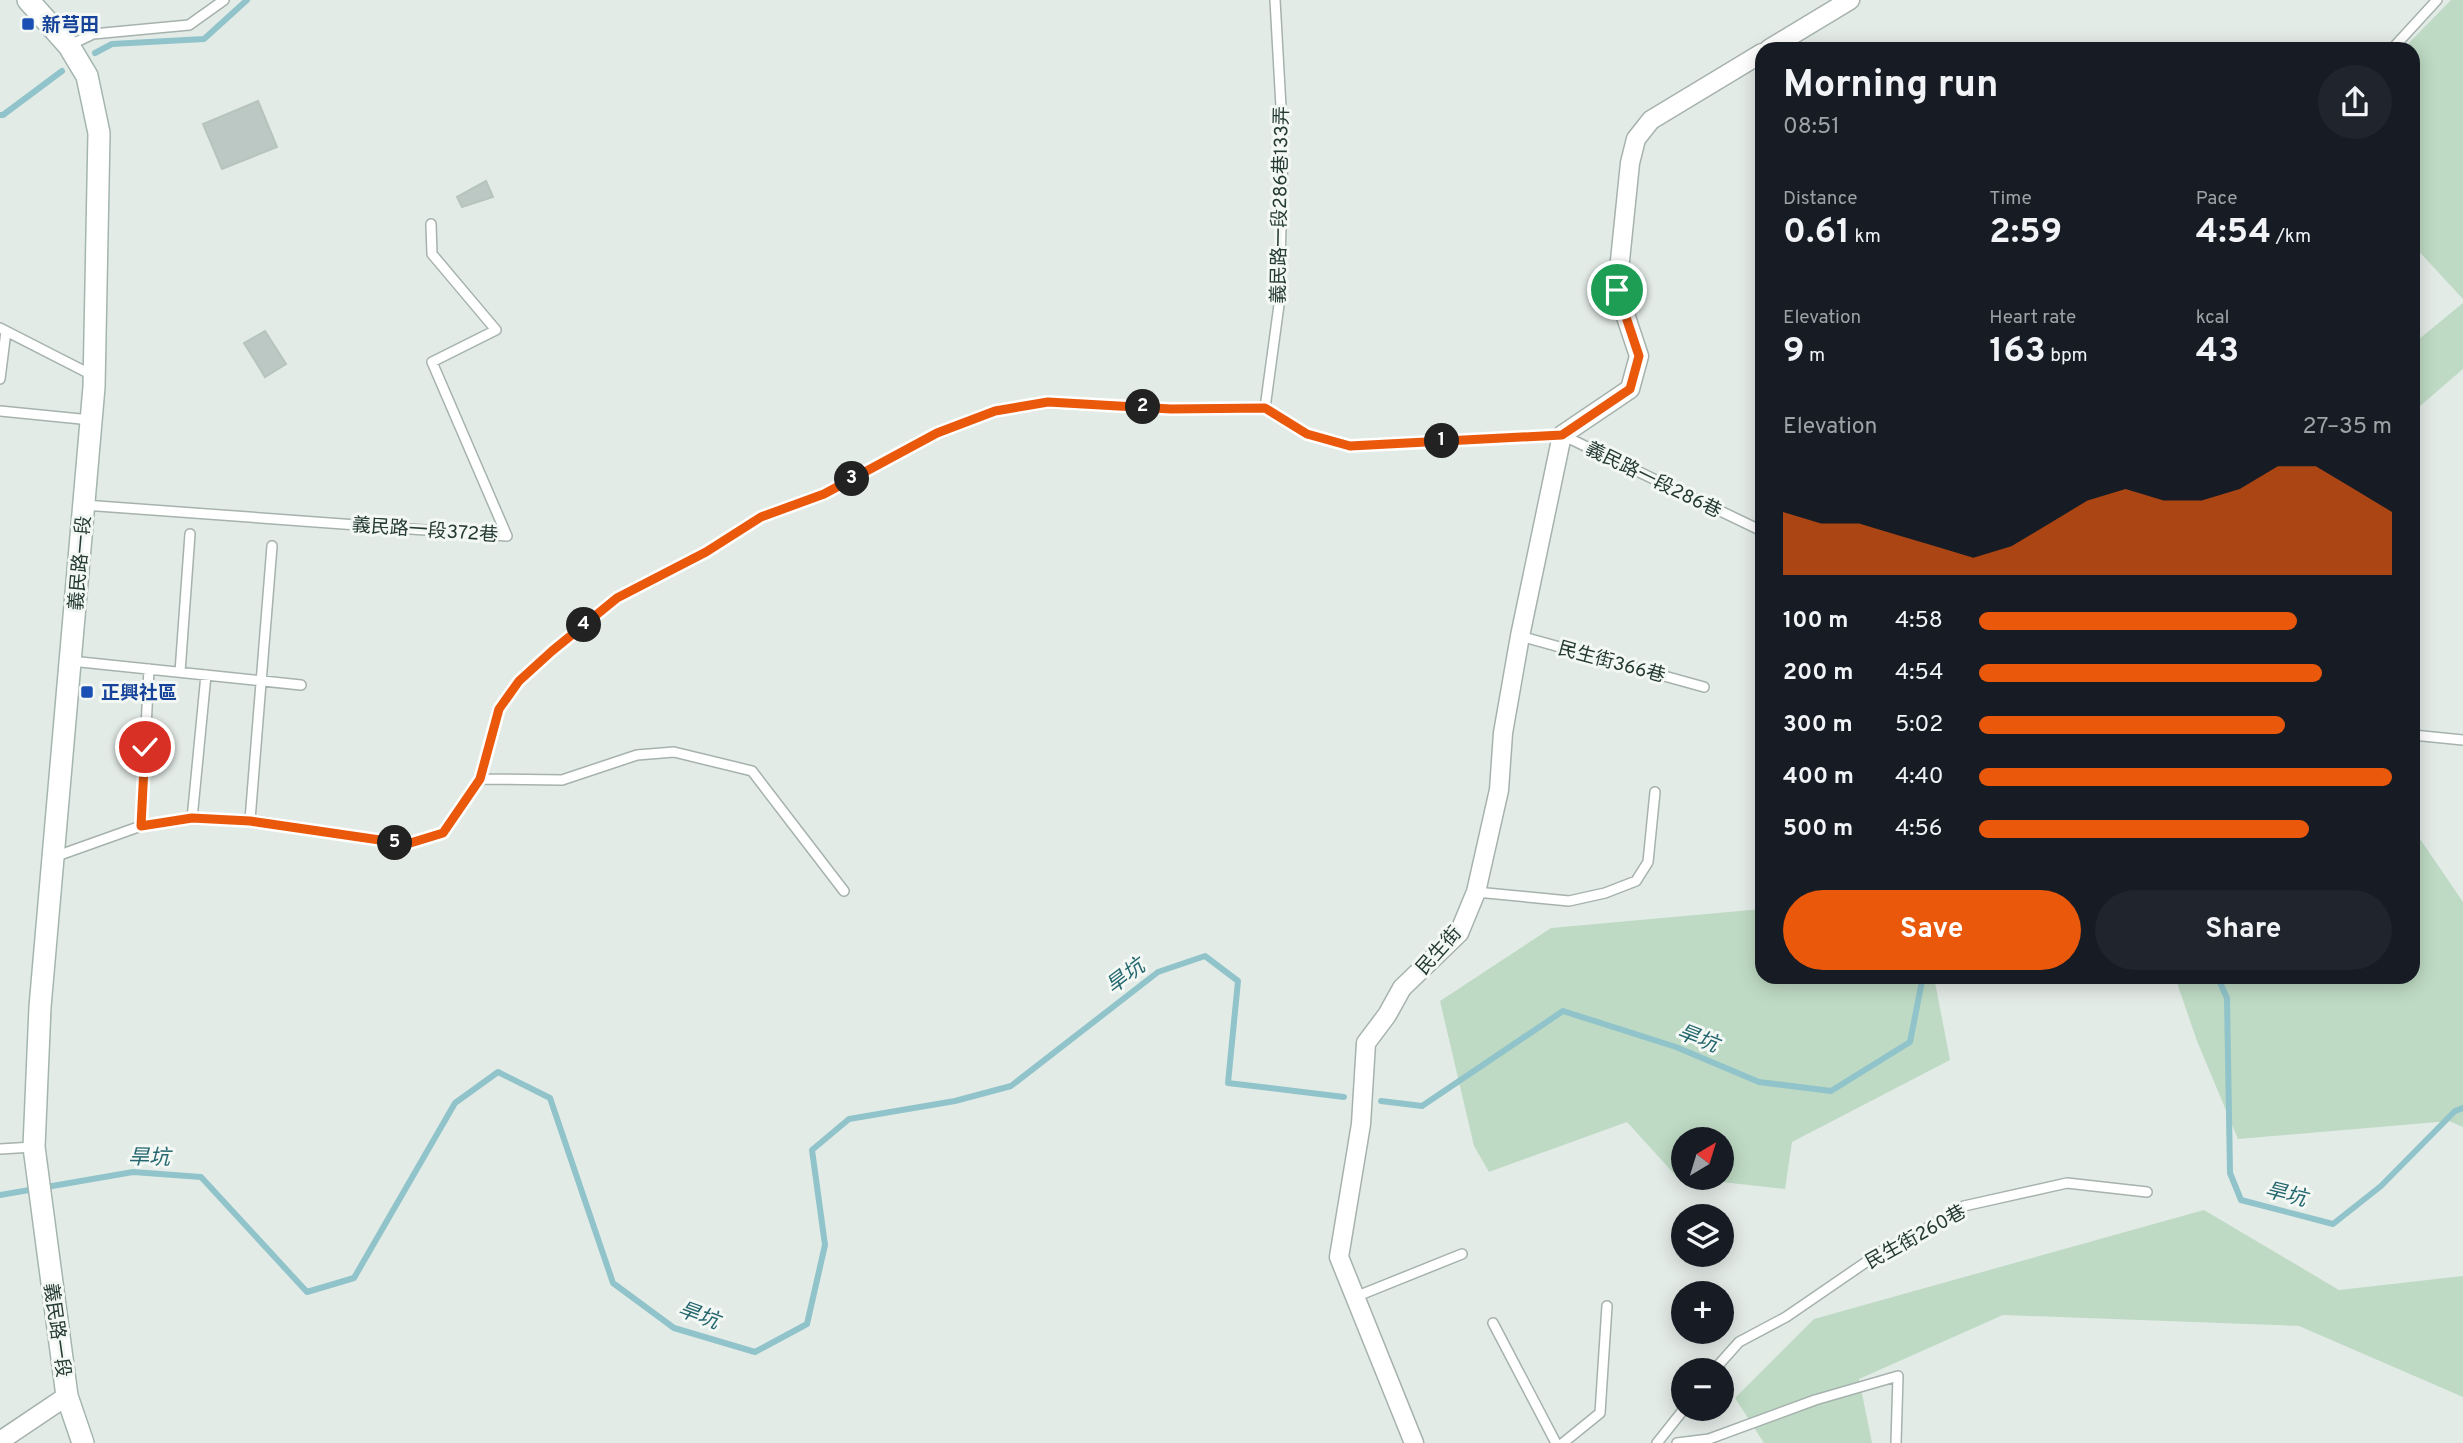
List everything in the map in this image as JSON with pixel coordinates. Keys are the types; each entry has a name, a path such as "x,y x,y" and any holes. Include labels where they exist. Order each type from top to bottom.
{"street":[{"name":"義民路一段","path":"28,0 69,46 87,76 99,133 94,376 40,1007 34,1147 67,1396 83,1443"},
{"path":"1781,42 1850,0"},
{"path":"1562,435 1630,389 1639,356 1617,290 1630,163 1636,139 1651,120 1755,57"},
{"name":"民生街","path":"1415,1443 1339,1257 1361,1124 1366,1043 1387,1015 1402,988 1459,933 1476,892 1499,790 1503,733 1520,636 1562,435"},
{"path":"0,1441 67,1396"}],"lane":[{"path":"69,46 93,34 189,25 224,0"},
{"name":"義民路一段286巷133弄","path":"1265,408 1279,305 1280,278 1283,143 1275,0"},
{"path":"2398,42 2437,0"},
{"name":"義民路一段372巷","path":"84,505 507,536 432,362 496,330 432,254 431,224"},
{"path":"0,379 3,329 94,376"},
{"path":"54,856 141,826 192,818 250,821 407,844 443,833 480,779 499,709 519,681 617,598 706,552 761,517 824,494 937,433 995,411 1048,402 1171,409 1265,408"},
{"name":"義民路一段286巷","path":"1265,408 1307,434 1350,446 1562,435 1755,528"},
{"path":"0,411 91,420"},
{"path":"180,672 190,534"},
{"path":"250,821 272,546"},
{"name":"民生街366巷","path":"1520,636 1704,687"},
{"path":"71,661 301,685"},
{"path":"141,826 149,669"},
{"path":"192,818 206,675"},
{"path":"2420,736 2463,740"},
{"path":"480,779 562,780 637,755 674,752 752,771 844,891"},
{"path":"1476,892 1569,901 1605,893 1636,881 1648,862 1655,792"},
{"path":"0,1149 34,1147"},
{"name":"民生街260巷","path":"1725,1358 1739,1342 1786,1317 1888,1247 1912,1237 1964,1206 2067,1183 2147,1192"},
{"path":"1355,1297 1462,1254"},
{"path":"1563,1443 1600,1413 1607,1306"},
{"path":"1493,1323 1556,1443"},
{"path":"1677,1443 1709,1439 1815,1400 1898,1376 1896,1443"},
{"path":"1657,1443 1674,1421"}],"green space":[{"path":"2451,0 2463,0 2463,299 2420,253 2420,42 2410,42"},
{"path":"2463,303 2463,369 2420,406 2420,338"},
{"path":"2420,839 2463,902 2463,1127 2449,1121 2238,1139 2197,1041 2177,984 2420,984"},
{"path":"1755,910 1755,984 1935,984 1950,1060 1792,1142 1785,1189 1734,1183 1734,1127 1671,1127 1671,1170 1627,1122 1489,1172 1474,1146 1440,1001 1551,928"},
{"path":"2204,1210 2339,1290 2463,1276 2463,1397 2299,1326 2003,1315 1859,1379 1872,1443 1764,1443 1735,1398 1814,1319"}],"building":[{"path":"258,101 277,147 222,169 203,124"},
{"path":"486,181 493,197 462,207 457,197"},
{"path":"265,331 286,364 265,377 244,343"}],"waterway":[{"path":"95,53 112,44 204,39 247,0"},
{"path":"0,115 62,71"},
{"name":"旱坑","path":"0,1195 133,1172 201,1177 307,1292 354,1278 455,1103 498,1072 550,1098 613,1283 674,1328 755,1352 807,1324 825,1245 812,1150 849,1119 955,1101 1011,1086 1158,972 1205,956 1238,981 1228,1083 1344,1097"},
{"name":"旱坑","path":"1381,1101 1422,1106 1563,1011 1676,1047 1759,1082 1831,1091 1910,1042 1921,984"},
{"name":"旱坑","path":"2221,984 2227,998 2230,1173 2241,1200 2333,1224 2381,1186 2455,1111 2463,1108"}],"place":[{"name":"新芎田","path":"28,24"},
{"name":"正興社區","path":"87,692"}],"route":[{"path":"145,747 141,826 192,818 250,821 407,844 443,833 480,779 499,709 519,681 617,598 706,552 761,517 824,494 937,433 995,411 1048,402 1171,409 1265,408 1307,434 1350,446 1562,435 1630,389 1639,356 1617,290"}]}
